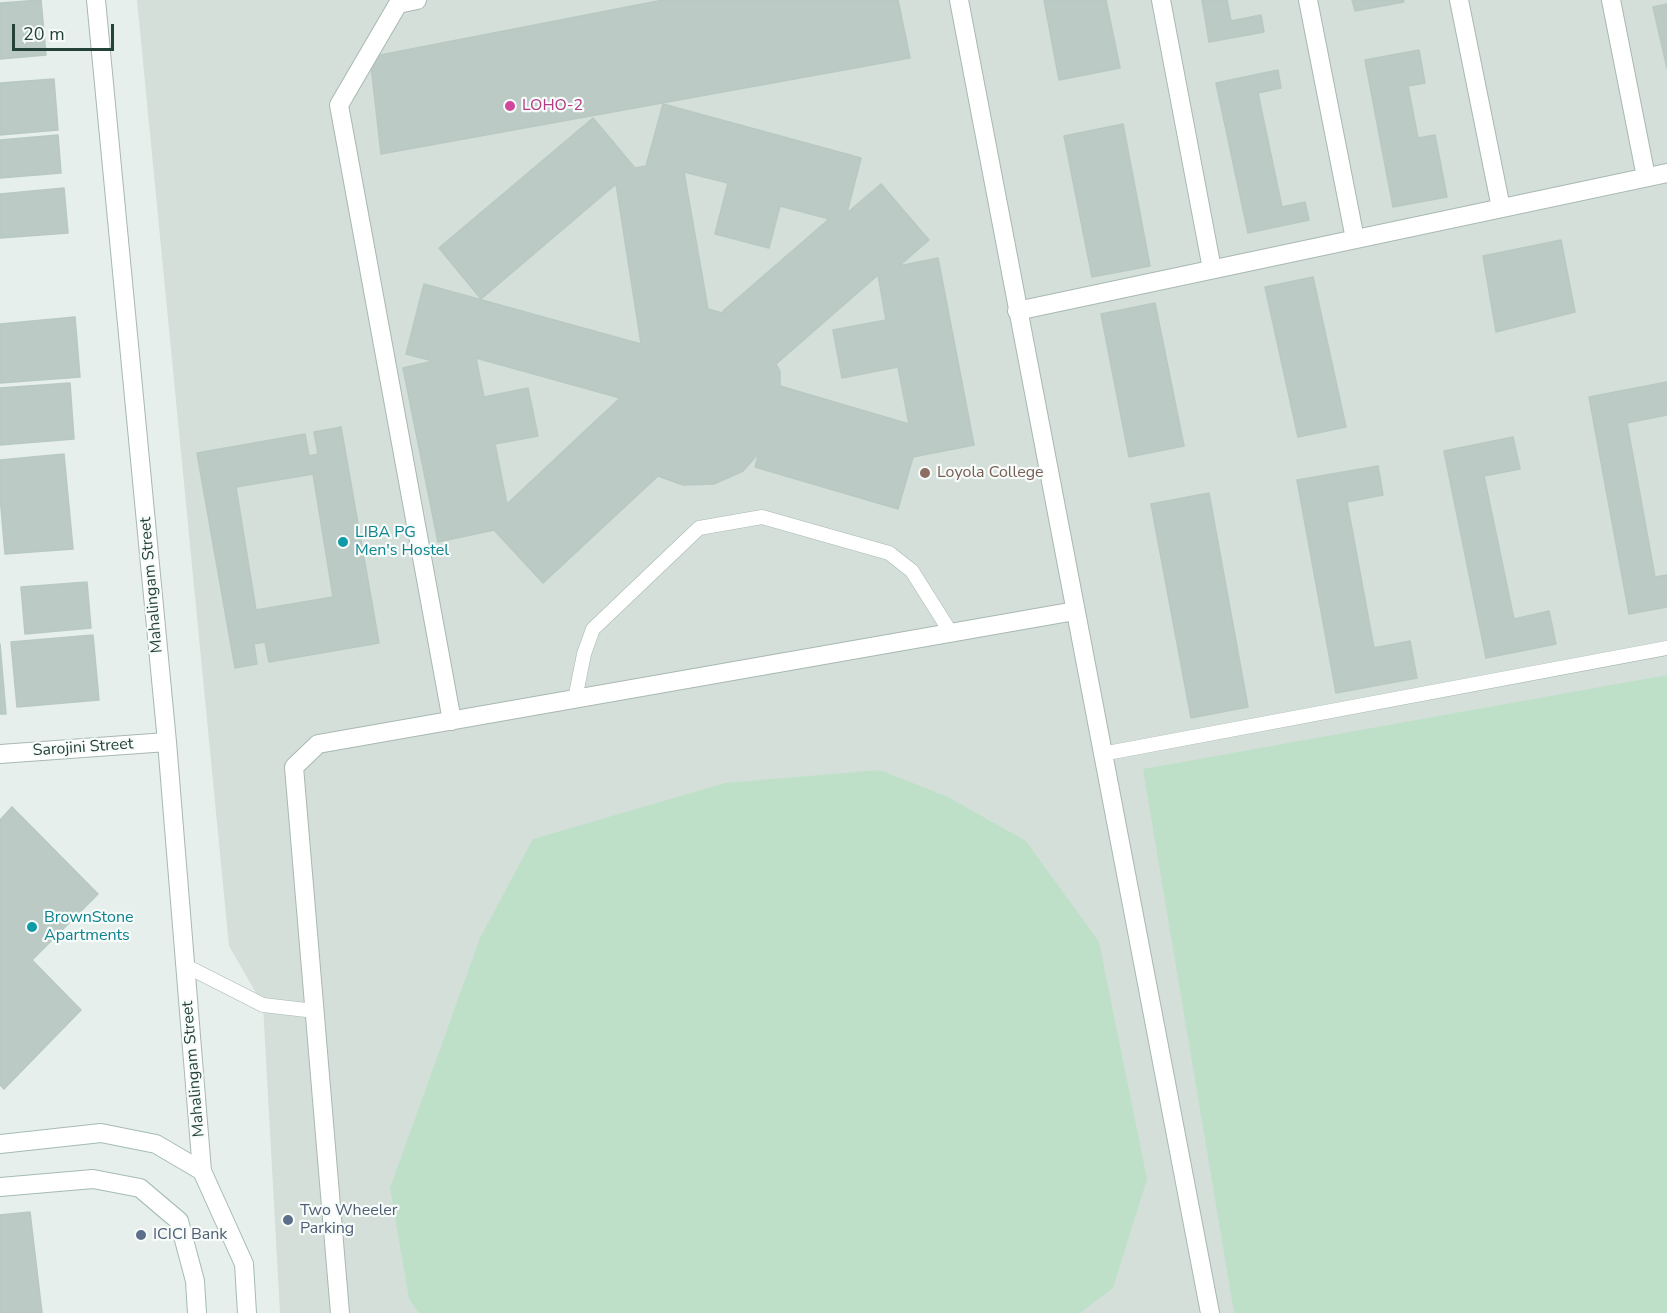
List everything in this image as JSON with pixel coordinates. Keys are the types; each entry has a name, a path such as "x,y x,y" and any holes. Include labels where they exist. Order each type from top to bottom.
{"street":[{"name":"Mahalingam Street","path":"96,0 167,742 202,1171"},
{"path":"417,0 398,4 339,105 452,721"},
{"path":"959,0 1210,1313"},
{"path":"1161,0 1212,269"},
{"path":"1308,0 1355,239"},
{"path":"1459,0 1501,208"},
{"path":"1611,0 1646,177"},
{"path":"1017,311 1667,172"},
{"path":"340,1313 294,767 318,744 1075,611"},
{"name":"Sarojini Street","path":"0,754 167,742"},
{"path":"0,1144 101,1133 156,1144 202,1171 244,1263 247,1313"},
{"path":"0,1187 93,1179 140,1188 179,1221 195,1281 197,1313"}],"lane":[{"path":"575,699 584,654 593,629 699,528 762,517 889,554 912,571 951,633"},
{"path":"1102,754 1667,648"},
{"path":"186,966 263,1005 315,1011"}],"shaded area":[{"name":"Loyola College","path":"137,0 1667,0 1667,1313 280,1313 263,1005 229,946"}],"green space":[{"path":"1667,675 1667,1313 1234,1313 1143,769"},
{"path":"880,770 948,797 1026,841 1099,942 1147,1179 1113,1288 1080,1313 419,1313 409,1299 390,1188 480,938 533,839 725,783"}],"building":[{"path":"41,0 46,55 0,59 0,3"},
{"name":"LOHO-2","path":"663,0 898,0 910,58 381,154 370,57"},
{"path":"1044,0 1106,0 1120,68 1059,80"},
{"path":"1202,0 1227,0 1231,21 1261,15 1264,32 1209,42"},
{"path":"1352,0 1403,0 1404,2 1355,11"},
{"path":"1667,4 1667,68 1653,7"},
{"path":"1419,50 1425,83 1408,86 1418,138 1435,135 1447,197 1393,207 1365,60"},
{"path":"1278,70 1281,88 1258,93 1282,207 1305,202 1309,220 1248,233 1216,83"},
{"path":"54,79 58,130 0,135 0,83"},
{"path":"663,104 861,158 847,213 881,184 929,240 899,266 938,258 974,445 913,457 898,509 755,467 759,453 743,471 714,484 683,485 658,476 543,583 494,530 438,542 403,368 433,361 406,354 424,284 641,344 616,184 481,299 439,248 593,118 635,168 646,166","holes":["684,172 728,183 715,234 769,248 780,206 829,219 723,311 726,314 708,309","878,275 886,320 833,330 842,378 898,367 909,424 780,386 780,371 776,364","476,358 620,398 507,504 495,444 538,436 528,388 484,397"]},
{"path":"1123,124 1150,266 1092,277 1064,136"},
{"path":"58,135 61,173 0,178 0,140"},
{"path":"64,188 68,233 0,238 0,194"},
{"path":"1561,240 1575,312 1496,332 1483,256"},
{"path":"1313,277 1346,427 1298,437 1265,287"},
{"path":"1155,303 1184,446 1129,457 1101,314"},
{"path":"75,317 80,377 0,383 0,324"},
{"path":"1667,382 1667,415 1627,423 1655,577 1667,575 1667,607 1629,614 1589,397"},
{"path":"70,383 74,439 0,445 0,388"},
{"name":"LIBA PG Men's Hostel","path":"341,427 379,643 269,662 265,642 254,644 257,664 235,668 197,453 305,434 309,456 318,454 314,432","holes":["313,474 333,597 256,610 236,487"]},
{"path":"1513,437 1520,469 1484,476 1514,619 1549,611 1556,644 1486,658 1444,451"},
{"path":"64,454 73,549 5,554 0,496 0,460"},
{"path":"1378,466 1383,495 1347,502 1374,648 1410,641 1417,678 1336,693 1297,480"},
{"path":"1209,493 1248,707 1191,718 1151,504"},
{"path":"87,582 91,628 25,634 21,587"},
{"path":"93,635 99,700 17,707 11,642"},
{"path":"0,644 6,714 0,714"},
{"name":"BrownStone Apartments","path":"12,807 98,894 32,960 81,1010 4,1089 0,1085 0,820"},
{"path":"30,1212 42,1313 0,1313 0,1215"}],"place":[{"name":"LOHO-2","path":"510,106"},
{"name":"Loyola College","path":"925,473"},
{"name":"LIBA PG Men's Hostel","path":"343,542"},
{"name":"BrownStone Apartments","path":"32,927"},
{"name":"Two Wheeler Parking","path":"288,1220"},
{"name":"ICICI Bank","path":"141,1235"}]}
